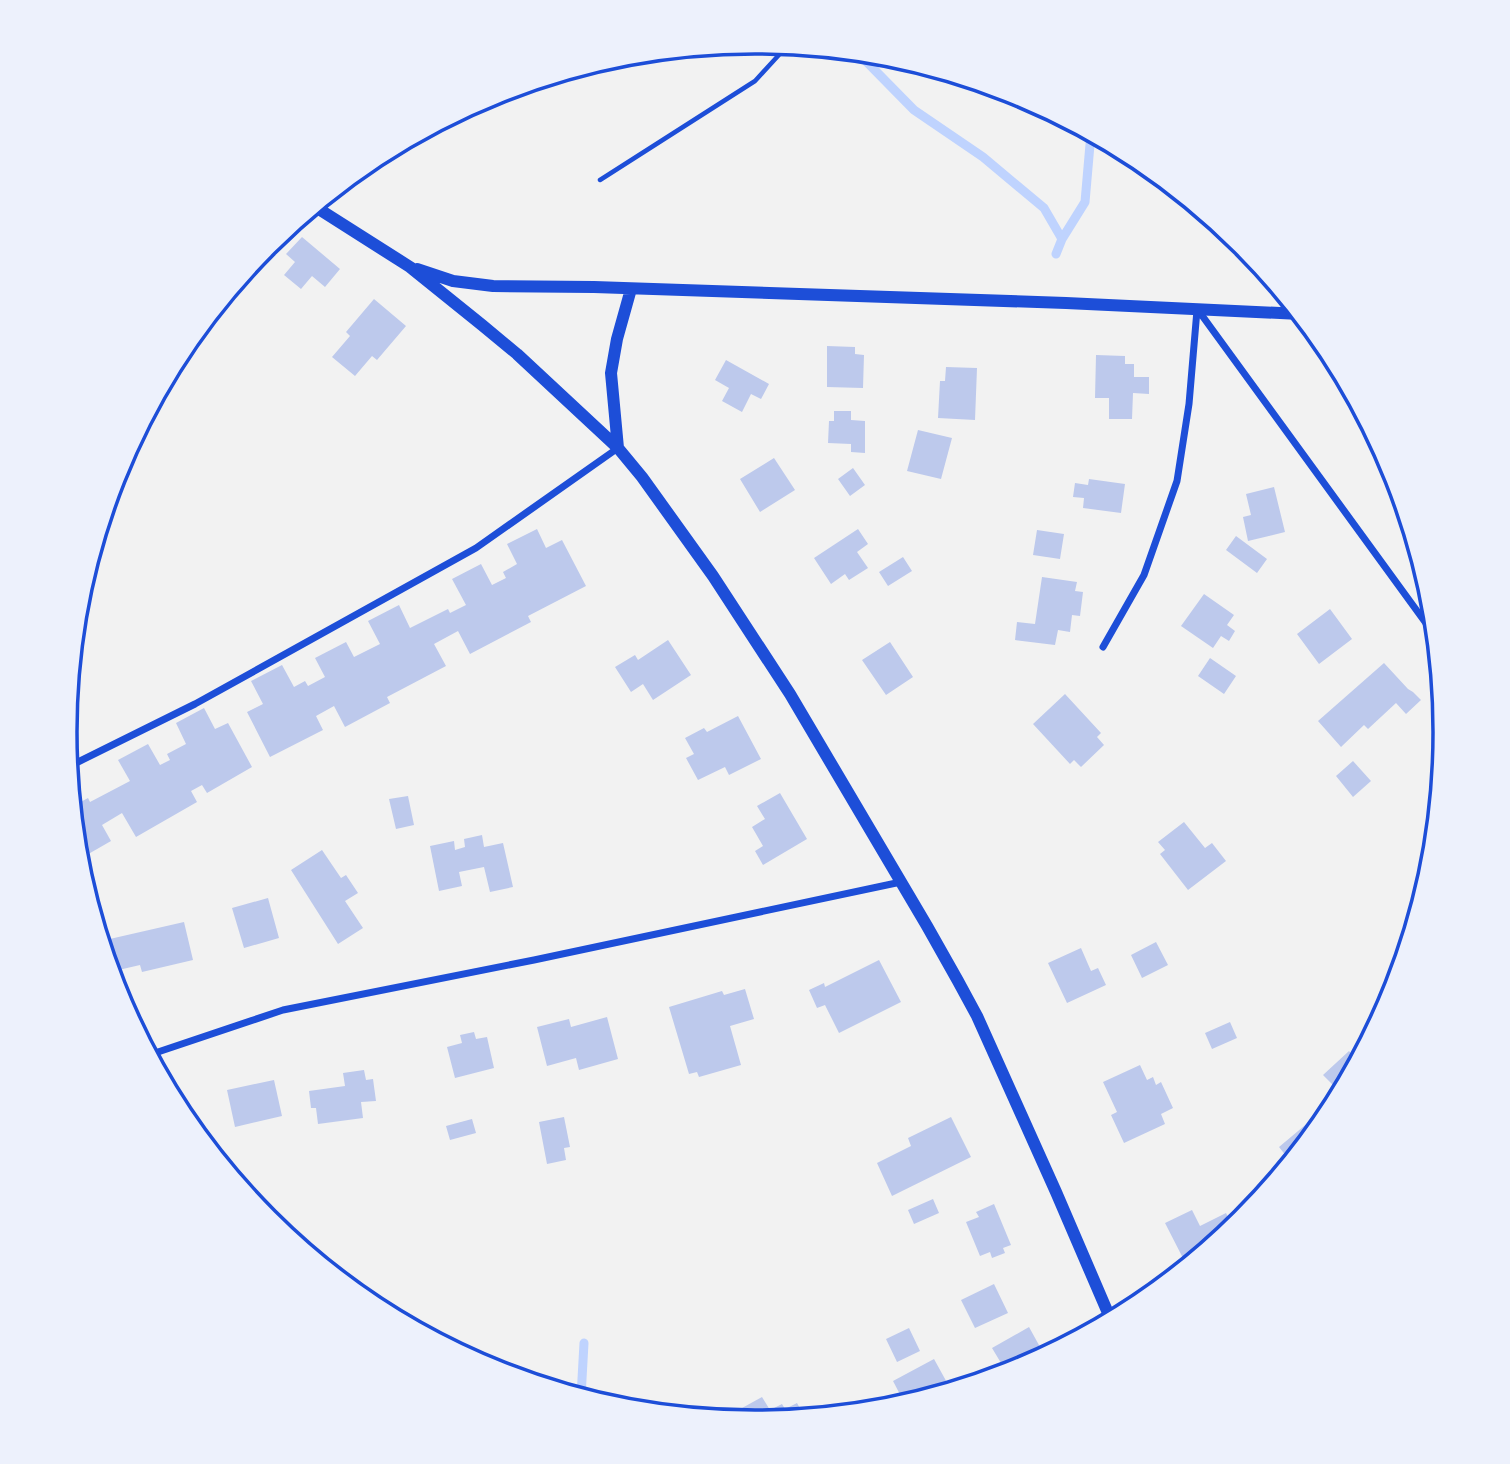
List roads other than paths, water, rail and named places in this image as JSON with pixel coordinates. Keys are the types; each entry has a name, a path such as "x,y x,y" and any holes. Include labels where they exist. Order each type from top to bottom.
{"street":[{"path":"322,211 410,267 517,354 618,448 713,576 790,694 927,926 976,1016 1107,1311"},
{"path":"410,267 453,281 493,286 1066,303 1288,313"},
{"path":"618,448 611,373 631,289"},
{"path":"1197,309 1423,619"},
{"path":"1103,647 1144,575 1177,481 1189,404 1197,309"},
{"path":"78,762 195,704 476,548 618,448"},
{"path":"158,1052 283,1010 901,882"}],"waterway":[{"path":"869,64 914,110 983,157 1044,208 1062,239"},
{"path":"1056,254 1085,202 1090,143"},
{"path":"582,1387 584,1343"}]}
